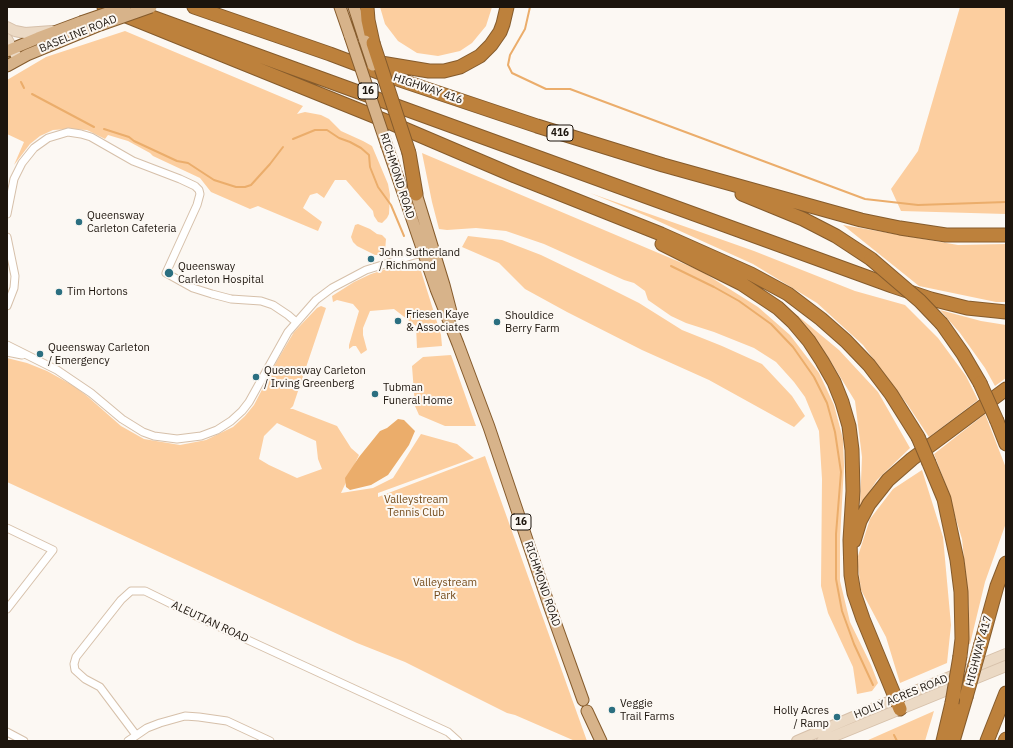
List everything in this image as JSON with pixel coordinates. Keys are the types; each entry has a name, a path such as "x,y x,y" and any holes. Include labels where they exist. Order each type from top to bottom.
{"highway":[{"path":"104,7 691,247 751,274 788,294 821,319 869,365 891,394 918,437 944,499 957,560 961,592 962,639 952,703 943,741"},
{"path":"124,7 892,286 931,299 967,308 1006,312"},
{"name":"HIGHWAY 416","path":"194,7 330,54 391,77 537,126 664,164"},
{"path":"367,7 369,42 406,152 416,194"},
{"path":"330,54 422,70 437,71 452,69 473,61 485,52 502,28 507,7"},
{"path":"664,164 861,220 946,235 1006,235"},
{"path":"664,164 756,199 803,219 836,236 871,259 920,301 942,324 963,354 980,383 1006,444"},
{"path":"515,176 730,277 768,301 785,315 816,351 834,382 849,426 853,462 850,527 850,565 852,580 857,601 898,704"},
{"path":"850,565 854,540 860,521 880,488 912,459 1006,389"},
{"name":"HIGHWAY 417","path":"953,741 982,644 997,586 1006,562"},
{"path":"987,741 1006,693"}],"main road":[{"name":"BASELINE ROAD","path":"10,50 124,7"},
{"name":"BASELINE ROAD","path":"7,66 18,59 100,25 151,7"},
{"path":"337,7 348,30"},
{"name":"RICHMOND ROAD","path":"340,7 387,146 428,252"},
{"path":"354,7 369,42"},
{"path":"7,27 15,31 25,33 60,30"},
{"path":"7,39 10,50 18,59"},
{"name":"RICHMOND ROAD","path":"416,194 436,289 489,427 549,605 587,711 601,741"},
{"name":"HOLLY ACRES ROAD","path":"822,741 1006,654"},
{"name":"HOLLY ACRES ROAD","path":"797,741 1006,666"},
{"name":"RICHMOND ROAD","path":"587,711 594,741"}],"street":[{"path":"7,214 14,179 22,163 34,148 48,138 68,132 91,137 133,161 180,179 195,186 199,190 200,194 197,205 166,273 193,288 212,294 231,299 261,301 273,305 296,322"},
{"path":"7,237 15,276 14,288 7,306"},
{"path":"7,345 63,373 91,393 122,419 143,432 166,438 177,439 201,436 217,430 231,421 242,411 249,402 280,346 296,322 316,300 332,288 366,270 428,252"},
{"path":"7,352 30,357"},
{"path":"7,528 53,550 7,609"},
{"name":"ALEUTIAN ROAD","path":"136,735 100,687 85,679 76,670 74,664 76,657 121,600 131,591 145,591 200,618 448,732 458,741"},
{"path":"128,741 147,728 185,716 227,721 270,741"},
{"path":"7,732 24,741"}],"green space":[{"path":"380,7 492,7 486,26 472,43 460,51 438,56 417,53 398,41 385,24"},
{"path":"960,7 1006,7 1006,214 901,211 891,189 918,151"},
{"path":"125,31 303,106 297,114 305,112 321,115 329,119 341,131 372,146 388,184 390,195 389,214 387,218 382,223 378,222 373,211 346,180 335,180 324,198 317,193 310,195 303,208 322,222 318,231 258,206 250,209 211,192 200,178 153,156 128,141 108,135 105,139 87,130 53,130 40,136 30,144 14,165 24,142 7,134 7,80 46,57"},
{"path":"422,153 701,271 758,307 790,335 819,373 834,405 843,439 844,466 840,539 840,581 850,622 878,683 872,691 857,694 853,667 828,613 821,586 822,479 819,431 805,397 794,382 776,362 754,348 671,316 648,300 645,291 634,283 624,280 544,244 506,231 476,228 447,230 439,229"},
{"path":"590,193 754,251 855,291 905,305 938,338 966,376 978,400 929,437 907,404 863,345 817,303 753,264 649,217"},
{"path":"358,224 382,235 386,239 385,251 381,255 375,255 357,246 353,242 351,237 355,225"},
{"path":"843,225 958,245 1006,244 1006,302 996,302 919,286"},
{"path":"468,236 502,240 541,255 639,303 682,330 762,364 792,396 805,416 794,427 709,380 642,350 567,312 525,289 499,263 462,247"},
{"path":"409,264 416,266 421,271 441,335 442,346 417,348 416,326 394,309 370,311 363,328 363,335 367,350 361,354 356,346 349,349 359,311 353,304 337,300 333,302 332,296 354,282 371,274"},
{"path":"321,306 326,308 293,406 290,409 337,426 351,448 359,455 341,493 373,488 393,478 421,434 457,444 474,458 378,493 378,497 485,456 587,741 575,741 507,713 405,662 357,643 7,482 7,358 27,363 47,371 74,386 121,426 144,439 180,445 206,440 233,427 245,416 254,405 294,332 317,308","holes":["277,423 316,441 318,459 322,469 297,478 259,459 264,436"]},
{"path":"940,310 981,321 1006,325 1006,378 995,386 985,368 960,333"},
{"path":"792,311 839,350 878,392 910,448 877,480 860,506 862,457 855,401 828,357"},
{"path":"451,355 476,426 445,426 419,415 415,406 412,366 423,357"},
{"path":"985,414 1006,468 1006,523 985,582 970,644 966,644 969,610 962,539 944,480 934,454"},
{"path":"922,470 943,537 951,625 947,663 900,683 886,637 861,590 857,559 870,519 893,489"},
{"path":"934,711 925,741 866,741"}],"shaded area":[{"path":"398,419 404,420 415,431 409,445 388,475 371,485 350,490 346,487 345,478 359,457 380,431 387,428"}],"waterway":[{"path":"530,7 525,29 510,55 508,65 512,73 546,89 570,89 865,199 918,205 1006,202"},
{"path":"21,82 24,88"},
{"path":"32,94 94,127"},
{"path":"104,129 129,137 134,141 177,161 188,163 214,180 236,187 251,185 283,147"},
{"path":"293,139 315,130 327,130 339,138 361,148 369,155 370,167 378,187 391,205 404,236"},
{"path":"671,266 739,301 771,324 793,347 814,377 827,403 835,432 841,472 836,534 836,579 842,611 854,644 873,685"},
{"path":"894,735 897,741"}],"place":[{"name":"Queensway Carleton Cafeteria","path":"79,222"},
{"name":"John Sutherland / Richmond","path":"371,259"},
{"name":"Queensway Carleton Hospital","path":"169,273"},
{"name":"Tim Hortons","path":"59,292"},
{"name":"Friesen Kaye & Associates","path":"398,321"},
{"name":"Shouldice Berry Farm","path":"497,322"},
{"name":"Queensway Carleton / Emergency","path":"40,354"},
{"name":"Queensway Carleton / Irving Greenberg","path":"256,377"},
{"name":"Tubman Funeral Home","path":"375,394"},
{"name":"Veggie Trail Farms","path":"612,710"},
{"name":"Holly Acres / Ramp","path":"837,717"}],"park label":[{"name":"Valleystream Tennis Club","path":"416,506"},
{"name":"Valleystream Park","path":"445,589"}]}
